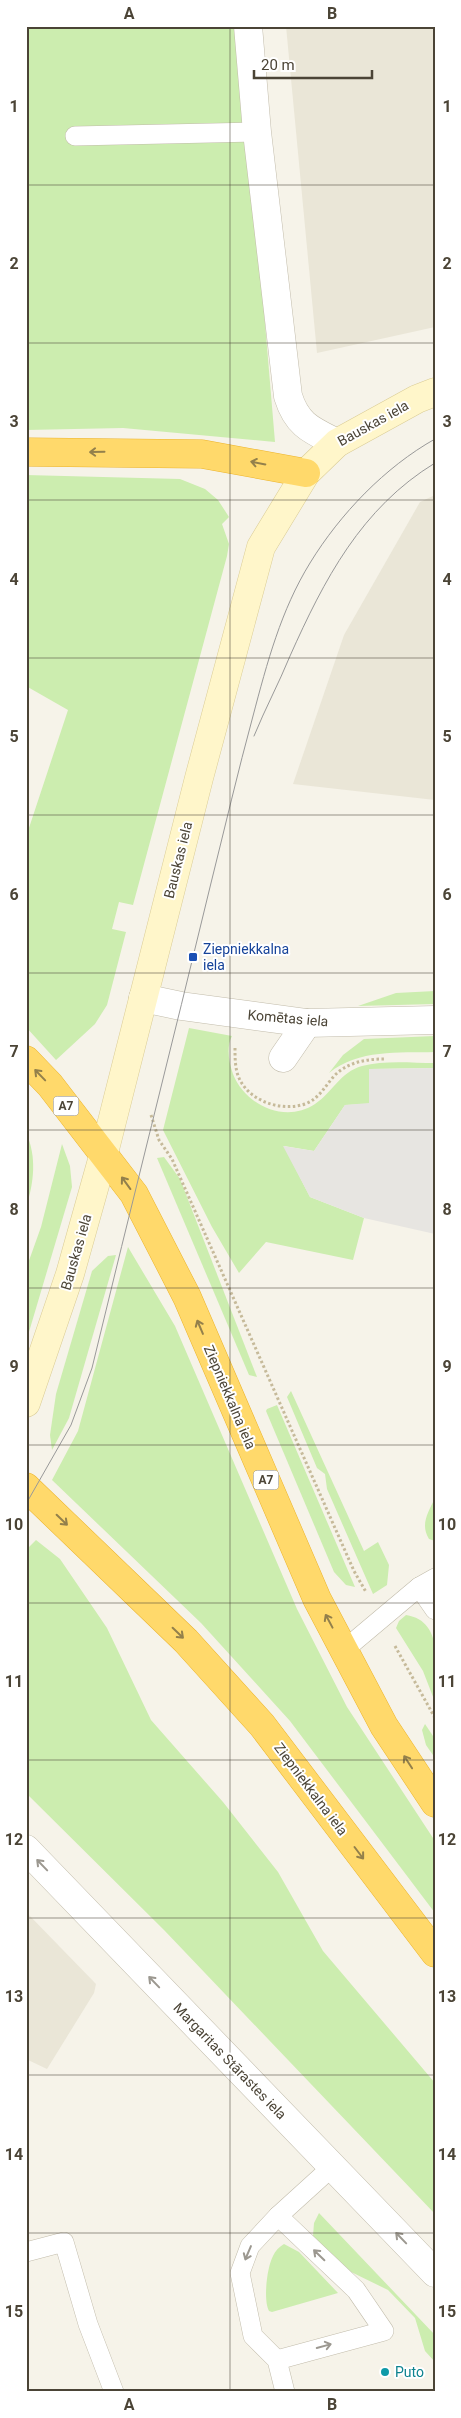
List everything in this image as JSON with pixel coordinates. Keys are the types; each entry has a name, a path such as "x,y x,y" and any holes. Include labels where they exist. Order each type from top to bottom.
{"highway":[{"path":"26,452 202,454 306,473"},
{"name":"A7","path":"26,1060 50,1085 104,1153"},
{"name":"Ziepniekkalna iela","path":"104,1153 134,1194 188,1297 318,1599 384,1726 435,1803"},
{"name":"Ziepniekkalna iela","path":"26,1487 186,1641 262,1725 435,1953"}],"street":[{"path":"248,26 257,132 288,396 292,412 306,428 336,443"},
{"name":"Bauskas iela","path":"26,1403 70,1274 104,1153 199,778 261,547 306,473 336,443 417,399 435,392"},
{"name":"Komētas iela","path":"143,998 181,1006 307,1023 435,1020"},
{"path":"283,1058 307,1023"},
{"name":"Margaritas Stārastes iela","path":"26,1849 435,2273"}],"lane":[{"path":"75,136 257,132"},
{"path":"344,1650 427,1583 435,1610"},
{"path":"284,2392 277,2360 253,2336 240,2273 250,2246 278,2216 332,2167"},
{"path":"277,2360 384,2331 356,2290 278,2216"},
{"path":"26,2252 64,2242 88,2324 114,2392"}],"path":[{"path":"150,1113 158,1140 176,1168 354,1571 435,1718"}],"shaded area":[{"path":"286,26 435,26 435,327 317,353"},
{"path":"435,495 435,800 293,784 344,635 420,502"},
{"path":"435,1068 435,1234 364,1218 310,1197 283,1146 314,1151 345,1105 369,1103 369,1069"},
{"path":"26,1912 96,1984 94,1993 47,2069 26,2059"}],"green space":[{"path":"26,26 240,26 275,442 123,428 26,430"},
{"path":"26,475 180,479 205,489 218,500 229,517 222,524 229,544 227,556 133,905 119,902 112,929 126,932 107,1005 95,1024 56,1060 26,1027 26,837 68,710 26,686"},
{"path":"435,991 435,1004 358,1006 396,993"},
{"path":"189,1028 232,1036 229,1045 229,1060 239,1085 256,1102 267,1108 279,1111 303,1110 315,1104 348,1073 362,1066 389,1062 435,1063 435,1068 370,1069 369,1104 345,1105 314,1151 284,1146 310,1197 364,1218 353,1260 266,1242 239,1273 212,1227 163,1130"},
{"path":"435,1036 435,1052 366,1056 341,1065 329,1073 343,1055 364,1039"},
{"path":"26,1133 32,1151 33,1170 31,1189 26,1207"},
{"path":"62,1144 70,1166 72,1187 26,1342 26,1269 41,1227"},
{"path":"164,1157 180,1179 257,1377 249,1375 157,1158"},
{"path":"128,1247 175,1326 297,1609 347,1707 435,1841 435,1913 290,1721 201,1623 52,1480 78,1431"},
{"path":"116,1255 69,1418 52,1450 50,1435 56,1394 92,1271 108,1256"},
{"path":"291,1391 364,1551 378,1542 389,1565 387,1585 373,1594 327,1489 325,1474 317,1468 287,1397"},
{"path":"277,1405 355,1587 346,1585 334,1572 266,1411"},
{"path":"435,1498 435,1541 429,1539 426,1534 425,1523"},
{"path":"36,1540 60,1559 107,1628 151,1720 223,1802 278,1872 323,1951 435,2083 435,2214 164,1930 26,1793 26,1550"},
{"path":"406,1615 419,1619 433,1637 436,1650 435,1702 423,1671 396,1628 399,1621"},
{"path":"425,1724 435,1739 435,1758 426,1745 422,1730"},
{"path":"319,2213 435,2335 435,2362 425,2351 415,2318 388,2290 345,2269 313,2236 314,2223"},
{"path":"284,2244 299,2252 338,2293 272,2312 269,2311 266,2299 266,2283 269,2268 275,2252"}],"tram line":[{"path":"26,1504 71,1425 92,1368 242,757 264,676 283,618 310,563 335,527 381,478 399,463 435,439"},
{"path":"254,736 303,628 331,573 366,524 386,501 409,481 435,463"}],"place":[{"name":"Ziepniekkalna iela","path":"193,957"},
{"name":"Puto","path":"385,2372"}]}
